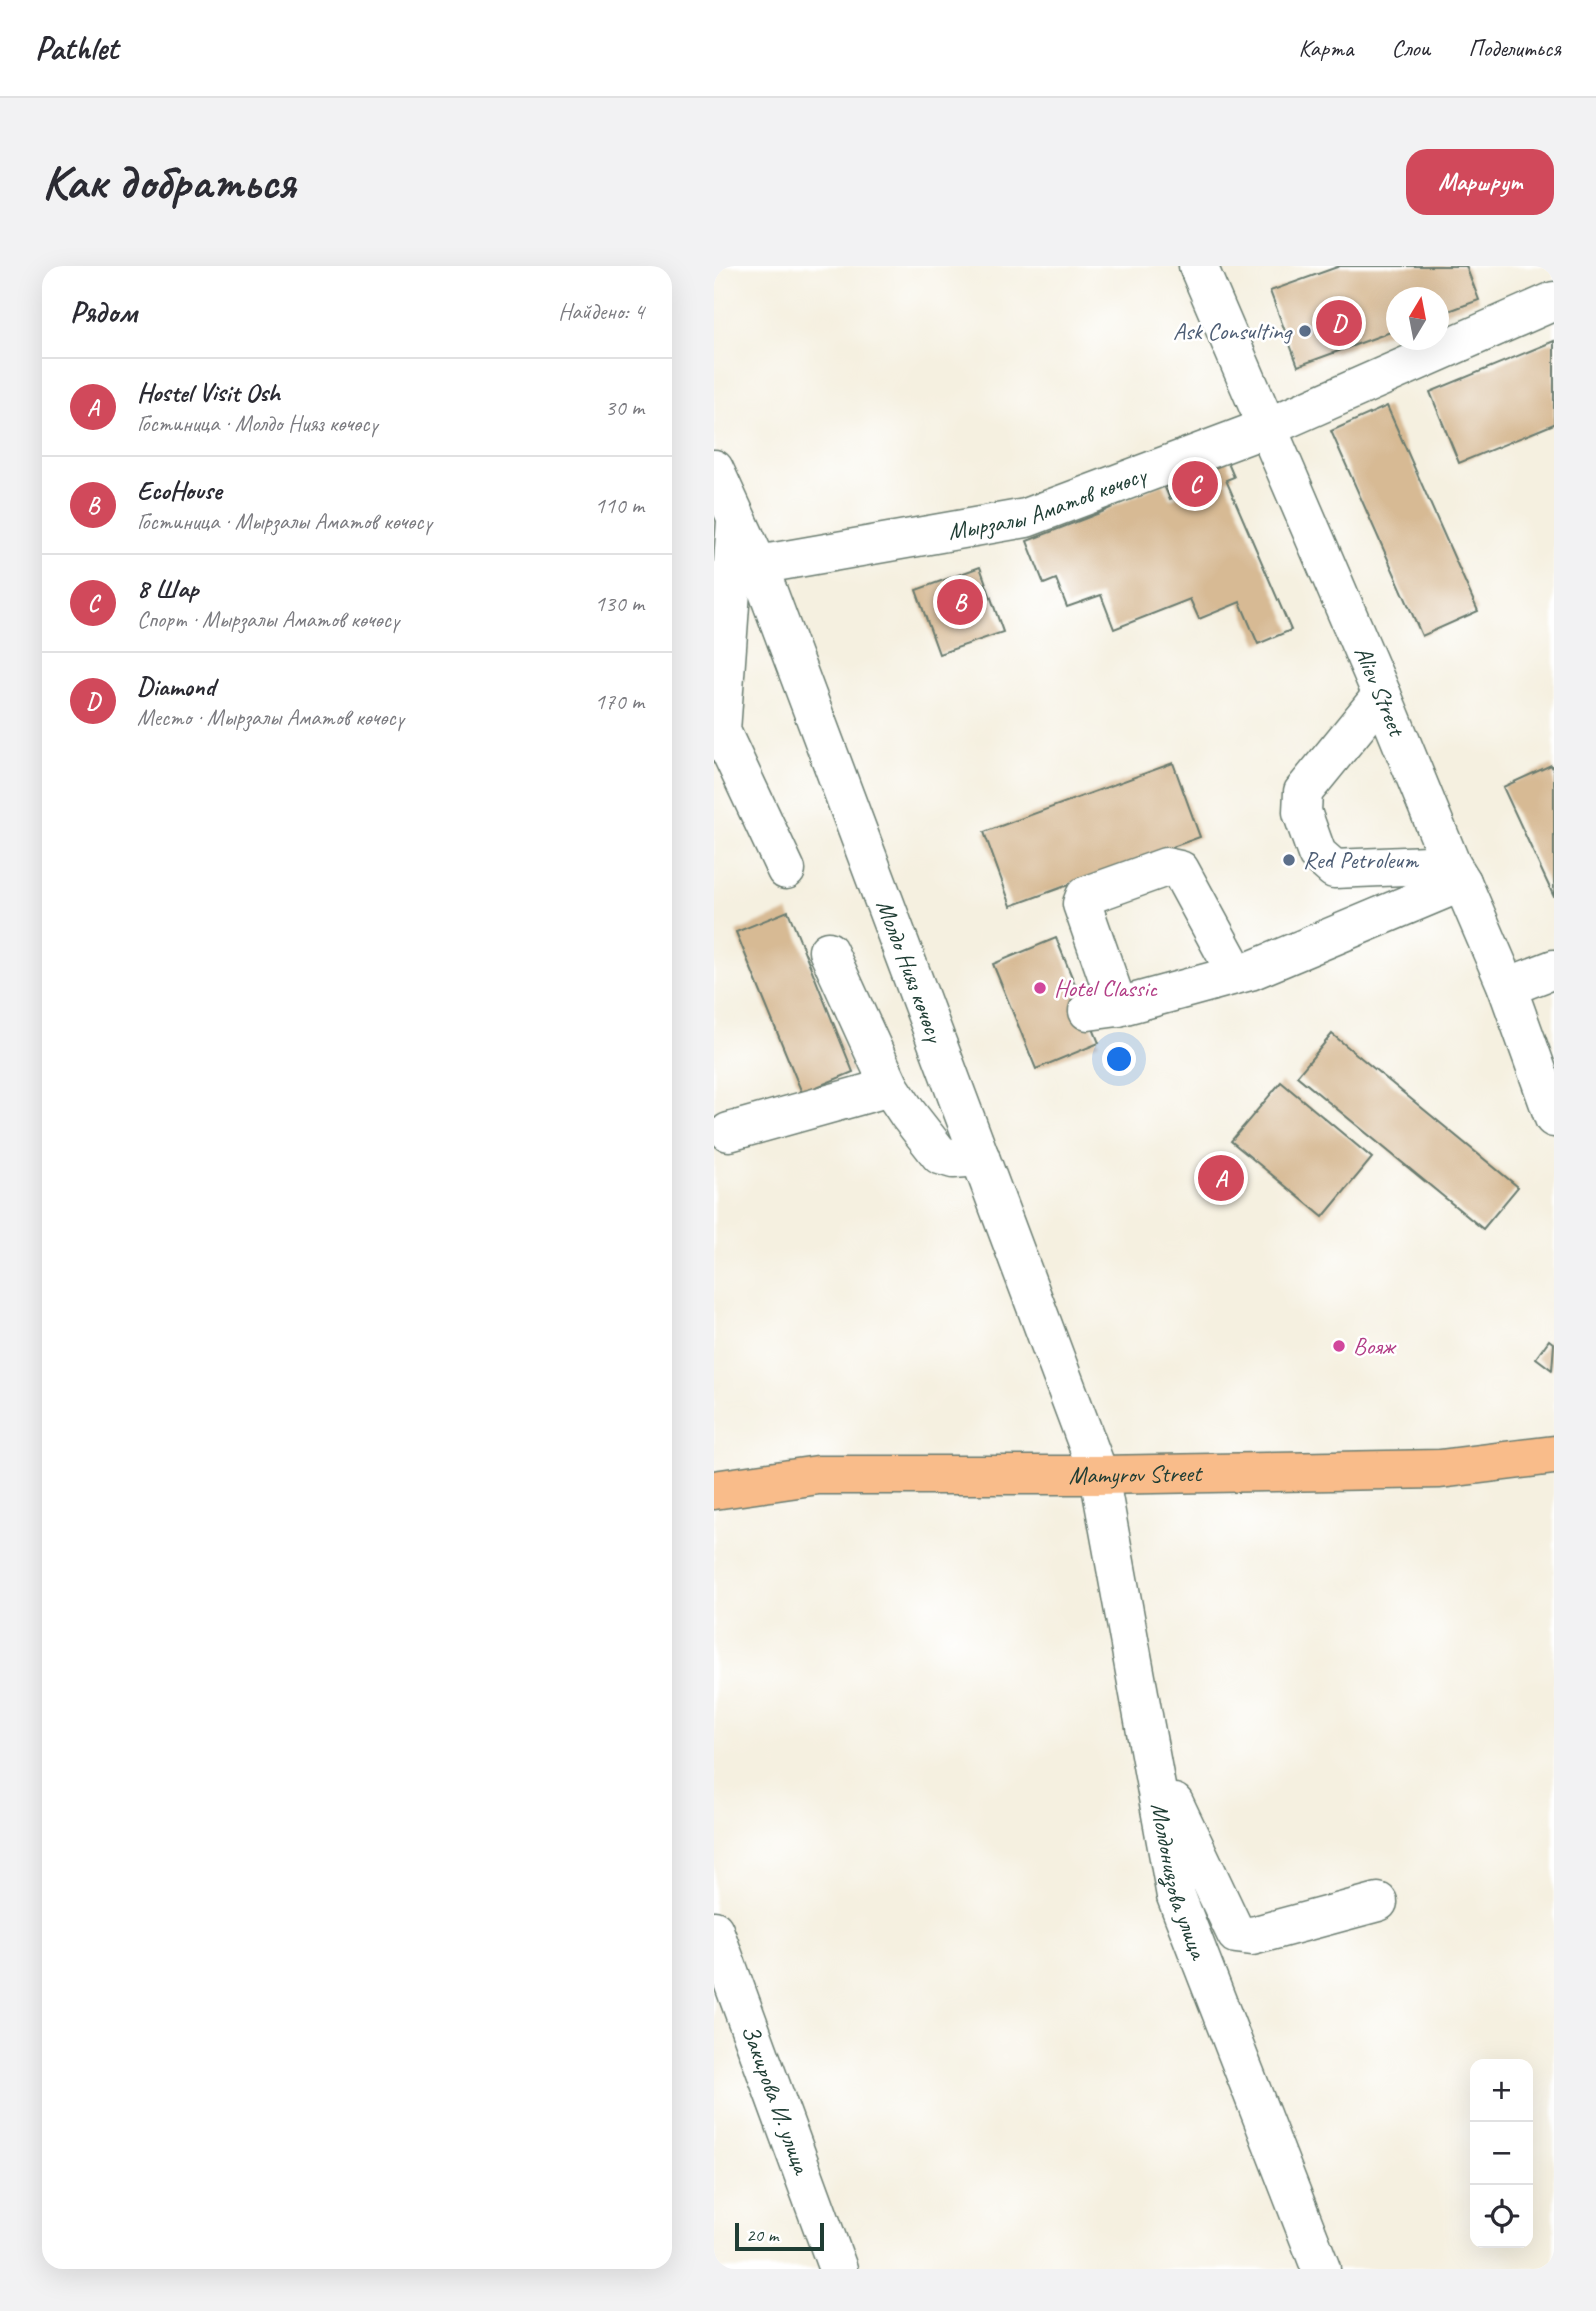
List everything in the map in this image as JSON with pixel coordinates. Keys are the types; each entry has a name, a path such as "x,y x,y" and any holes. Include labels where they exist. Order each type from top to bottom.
{"main road":[{"name":"Mamyrov Street","path":"714,1490 818,1475 1099,1475 1440,1469 1554,1455"}],"street":[{"name":"Aliev Street","path":"1198,266 1507,987 1554,1118"},
{"name":"Мырзалы Аматов көчөсү","path":"758,565 1026,518 1268,427 1554,301"},
{"name":"Молдо Нияз көчөсү","path":"714,469 758,565 1099,1475"},
{"path":"736,516 717,732 786,870"},
{"path":"1382,695 1303,792 1302,812 1317,854 1334,869 1457,873"},
{"path":"1236,973 1180,870 1166,867 1085,896 1082,904 1103,1009 1250,971 1457,873"},
{"path":"828,951 890,1087 908,1114 940,1155 953,1159 980,1157"},
{"path":"1507,987 1554,970"},
{"path":"729,1132 890,1087"},
{"name":"Молдониязова улица","path":"1099,1475 1177,1896 1321,2269"},
{"path":"1155,1780 1174,1803 1236,1934 1252,1936 1378,1902"},
{"name":"Закирова И. улица","path":"714,1930 838,2269"}],"building":[{"path":"1340,266 1466,266 1479,300 1449,311 1449,287 1386,287 1386,334 1298,366 1270,291"},
{"path":"1554,341 1554,424 1459,463 1430,392"},
{"path":"1387,406 1478,611 1422,636 1331,431"},
{"path":"1225,456 1234,477 1226,480 1291,630 1258,644 1240,602 1199,619 1190,599 1114,629 1101,595 1067,607 1056,579 1044,584 1027,541 1102,512 1163,483 1170,499 1183,494 1176,477"},
{"path":"980,567 1003,632 939,654 916,590"},
{"path":"1173,763 1200,837 1011,906 984,832"},
{"path":"1551,765 1554,771 1554,897 1503,787"},
{"path":"788,911 853,1072 802,1093 736,932"},
{"name":"Hotel Classic","path":"1056,938 1099,1043 1036,1069 993,964"},
{"path":"1332,1034 1518,1187 1483,1229 1297,1076"},
{"path":"1281,1082 1372,1158 1323,1217 1231,1141"},
{"path":"1549,1340 1554,1344 1552,1370 1536,1358"}],"place":[{"name":"Diamond","path":"1339,323"},
{"name":"Ask Consulting","path":"1305,331"},
{"name":"8 Шар","path":"1195,484"},
{"name":"EcoHouse","path":"960,602"},
{"name":"Red Petroleum","path":"1289,860"},
{"name":"Hotel Classic","path":"1040,988"},
{"name":"Hostel Visit Osh","path":"1221,1178"},
{"name":"Вояж","path":"1339,1346"}]}
